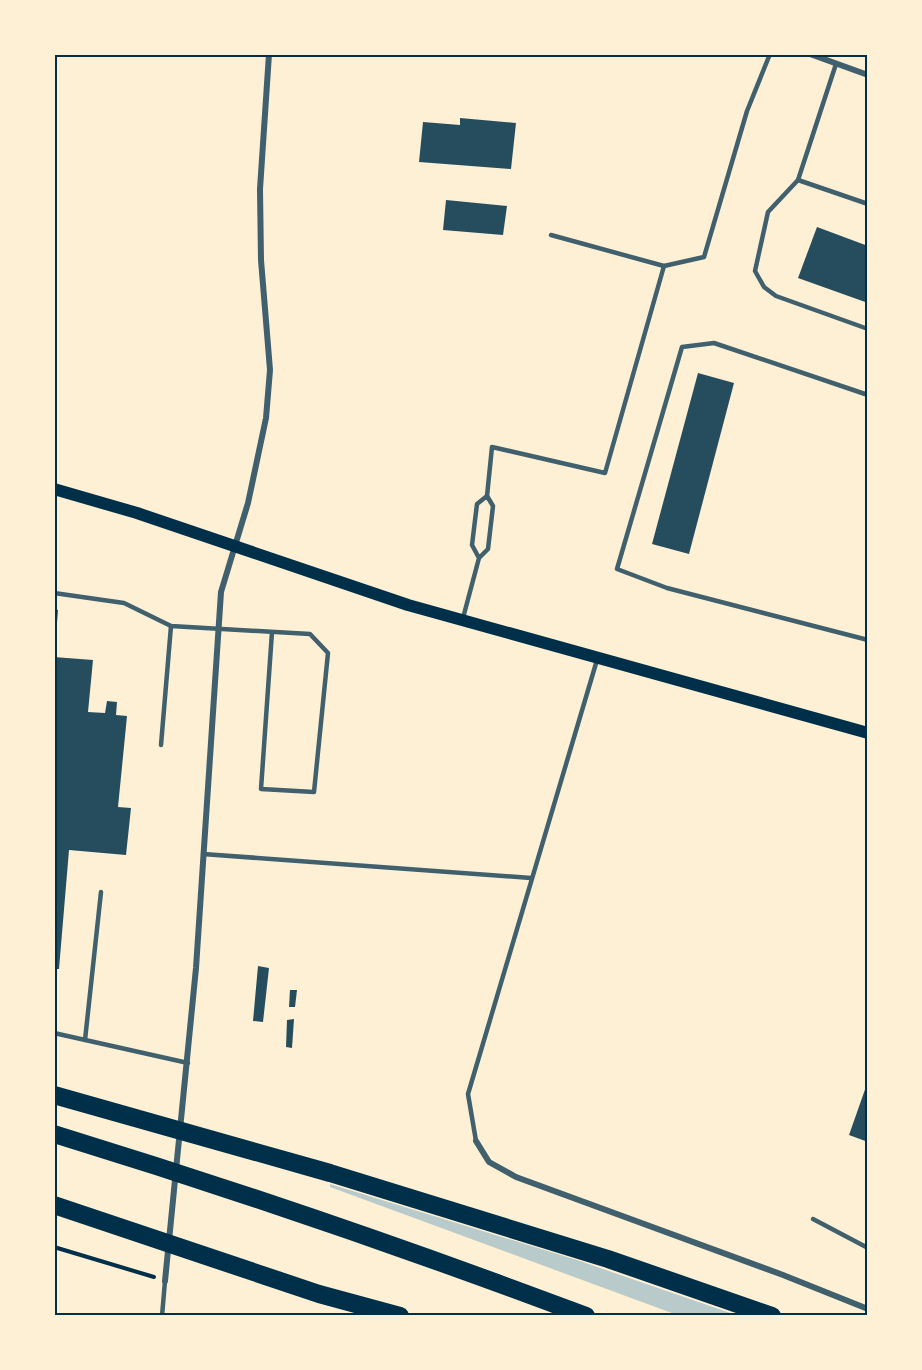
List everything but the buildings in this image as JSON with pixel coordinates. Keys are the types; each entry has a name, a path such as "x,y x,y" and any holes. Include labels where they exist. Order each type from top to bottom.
{"highway":[{"path":"54,1095 330,1173 608,1259 772,1316"},
{"path":"54,1134 326,1222 586,1316"},
{"path":"54,1205 319,1294 400,1316"},
{"path":"319,1294 350,1316"}],"main road":[{"path":"54,489 96,499 462,621 868,733"}],"street":[{"path":"165,1281 188,1063 221,592 235,547 266,418 270,370 261,260 260,189 269,54"},
{"path":"810,54 868,75"},
{"path":"476,1141 489,1162 516,1177 783,1275 868,1310"}],"lane":[{"path":"551,235 664,266 704,257 747,111 770,54"},
{"path":"836,64 798,180 768,212 755,271 764,287 776,296 868,329"},
{"path":"798,180 868,204"},
{"path":"462,621 479,558 488,549 493,506 487,495 492,447 605,473 664,266"},
{"path":"868,395 714,343 682,347 617,569 666,588 868,640"},
{"path":"479,558 472,546 477,504 487,495"},
{"path":"54,593 124,603 171,626 310,634 328,653 314,792 261,789 272,632"},
{"path":"161,746 171,626"},
{"path":"476,1141 468,1094 598,657"},
{"path":"203,854 531,878"},
{"path":"86,1040 100,892"},
{"path":"54,1033 188,1063"},
{"path":"813,1219 868,1248"},
{"path":"162,1316 165,1281"}],"path":[{"path":"54,1247 165,1281"}],"shaded area":[{"path":"330,1184 577,1260 739,1316 680,1316 330,1187"}]}
